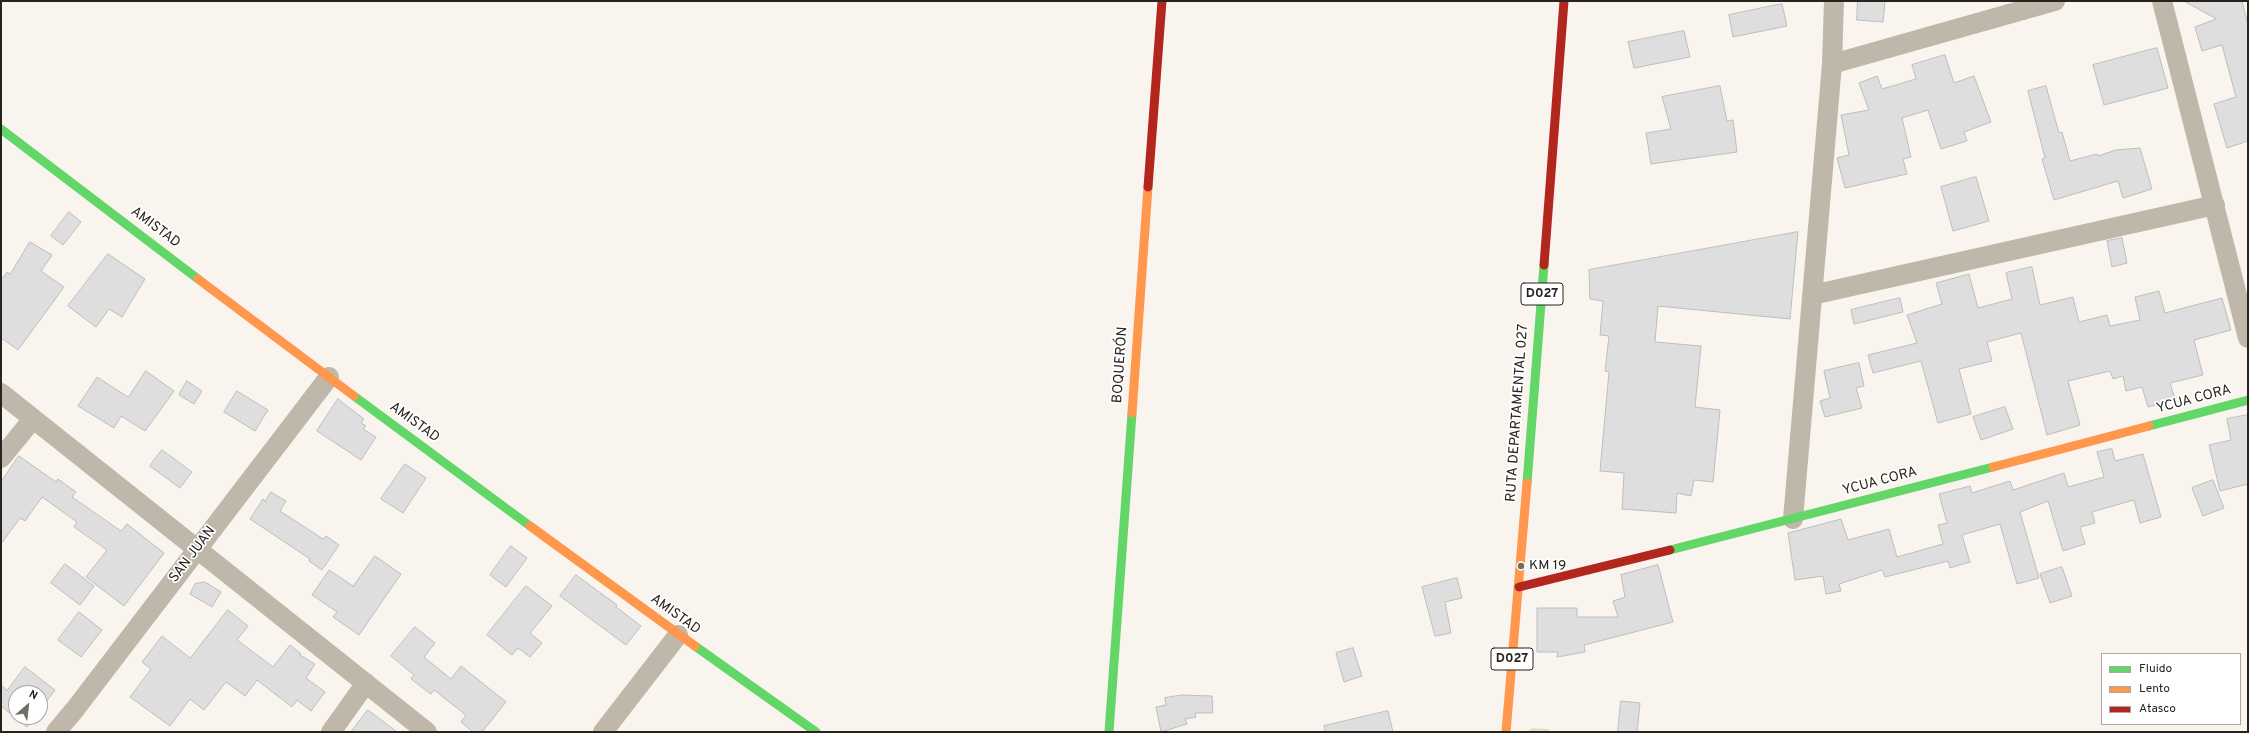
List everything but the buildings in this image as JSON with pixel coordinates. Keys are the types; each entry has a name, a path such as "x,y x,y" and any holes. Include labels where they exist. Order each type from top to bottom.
{"street":[{"name":"BOQUERÓN","path":"1109,732 1162,1"},
{"name":"RUTA DEPARTAMENTAL 027","path":"1506,732 1519,587 1564,1"},
{"path":"1793,520 1832,64 1834,1"},
{"path":"1832,64 2055,1"},
{"path":"2162,1 2248,338"},
{"name":"AMISTAD","path":"1,129 329,377 678,635 816,732"},
{"path":"1812,295 2215,205"},
{"name":"SAN JUAN","path":"56,732 329,377"},
{"path":"1,393 427,732"},
{"name":"YCUA CORA","path":"1519,587 1793,520 2248,400"},
{"path":"1,458 33,419"},
{"path":"603,732 678,635"},
{"path":"331,732 366,683"}],"shaded area":[{"path":"1532,728 1548,729 1551,732 1527,732"}],"traffic: fast":[{"path":"1,129 198,279"},
{"path":"1527,483 1544,265"},
{"path":"354,396 530,526"},
{"path":"2149,426 2248,400"},
{"path":"1109,732 1132,413"},
{"path":"1670,550 1993,467"},
{"path":"695,646 816,732"}],"traffic: slow":[{"path":"1132,413 1148,187"},
{"path":"198,279 354,396"},
{"path":"1993,467 2149,426"},
{"path":"1506,732 1527,483"},
{"path":"530,526 695,646"}],"traffic: jam":[{"path":"1148,187 1162,1"},
{"path":"1544,265 1564,1"},
{"path":"1519,587 1670,550"}],"place":[{"name":"KM 19","path":"1521,566"}]}
